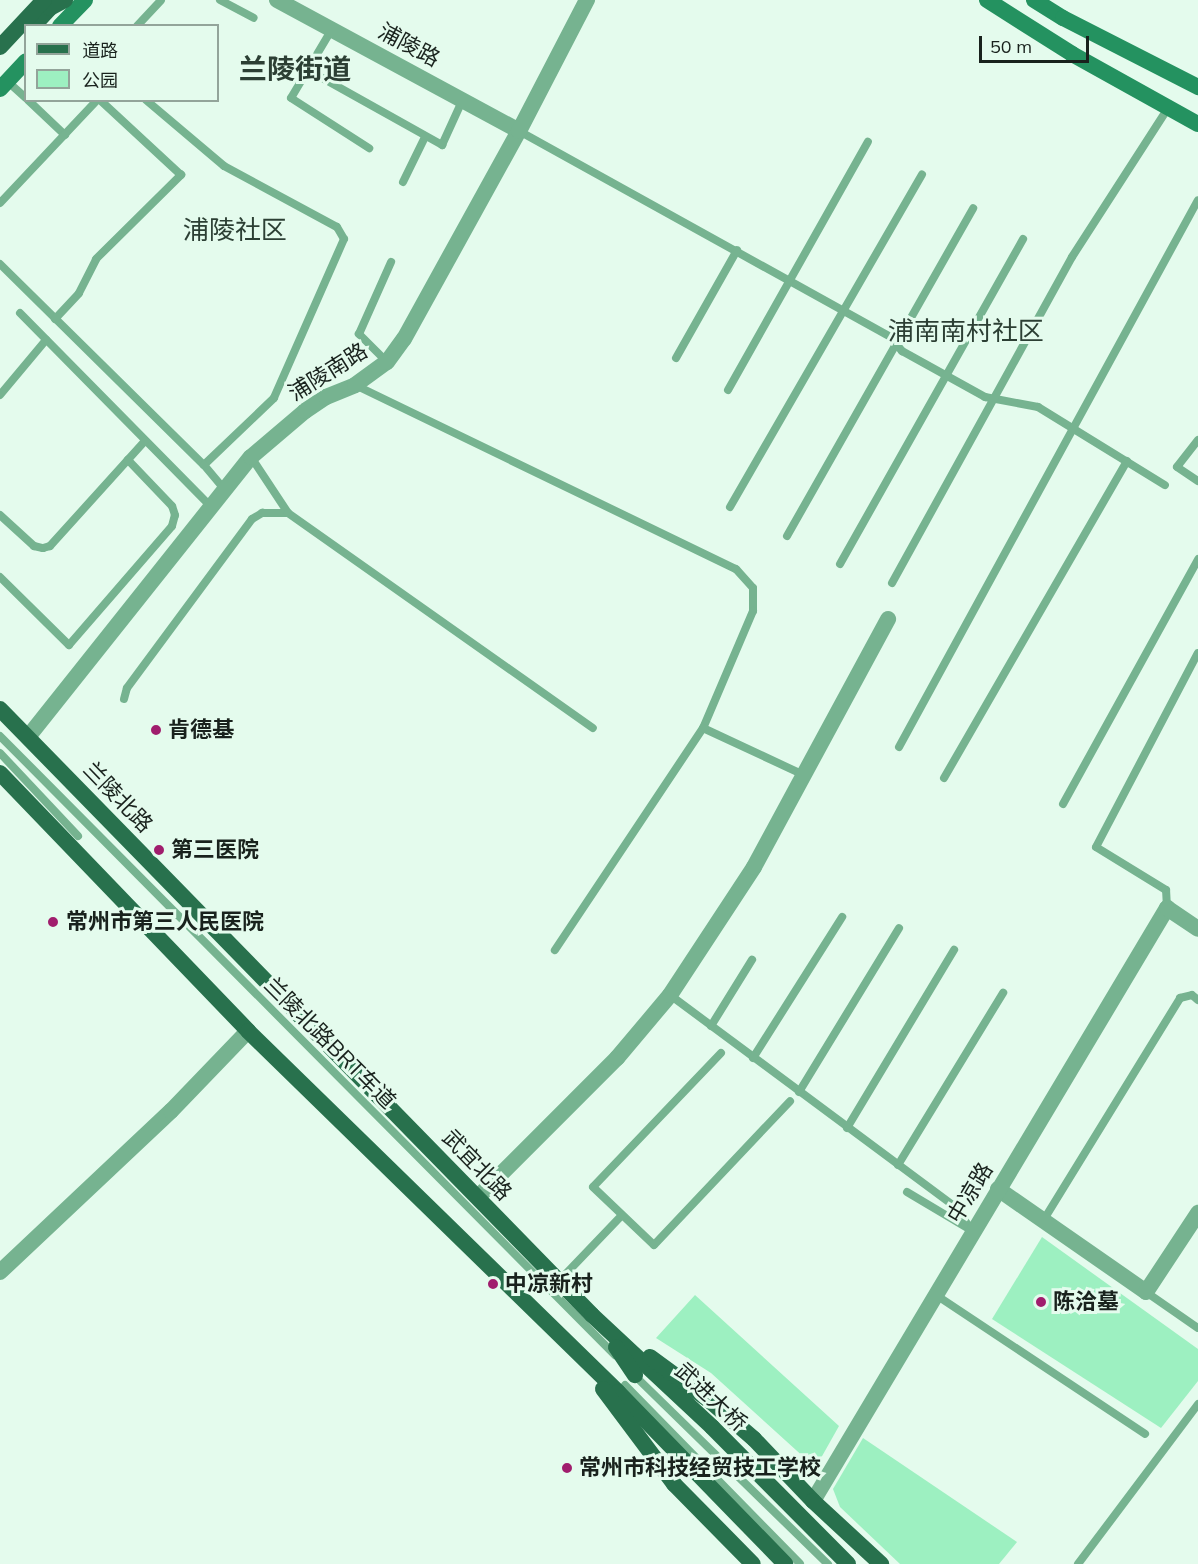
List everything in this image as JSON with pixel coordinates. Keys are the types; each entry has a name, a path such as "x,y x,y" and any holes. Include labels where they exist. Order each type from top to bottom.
{"main road":[{"path":"0,47 44,0"},
{"path":"35,24 50,8 65,0"},
{"path":"62,24 85,0"},
{"path":"987,0 1072,54 1198,124"},
{"path":"1034,0 1063,18 1198,87"},
{"path":"0,58 24,36"},
{"path":"3,85 24,64"},
{"name":"兰陵北路","path":"0,709 279,994"},
{"path":"0,773 248,1031 442,1223 568,1342 674,1484 753,1564"},
{"name":"武宜北路","path":"279,994 592,1315 631,1379"},
{"path":"592,1315 710,1401 753,1439 813,1501 881,1564"},
{"path":"568,1342 631,1379 785,1564"},
{"name":"武进大桥","path":"631,1379 712,1427 848,1564"}],"street":[{"name":"浦陵路","path":"277,0 519,131"},
{"name":"浦陵南路","path":"28,737 251,457 305,411 326,397 355,386 387,362 404,339 519,131 587,0"},
{"path":"478,1197 617,1058 670,996 754,867 888,619"},
{"path":"1167,908 1198,929"},
{"name":"中凉路","path":"813,1501 1167,908"},
{"path":"0,1272 171,1111 248,1031"},
{"path":"998,1189 1146,1292 1198,1213"}],"lane":[{"path":"139,24 161,0"},
{"path":"220,0 254,18"},
{"path":"332,29 291,98 369,147"},
{"path":"308,70 424,137 442,145 463,99"},
{"path":"3,85 24,97"},
{"path":"30,102 65,135"},
{"path":"0,202 97,102"},
{"path":"55,319 79,293 96,259 181,175 101,102"},
{"path":"148,102 224,166 337,227 344,239 274,398 204,465"},
{"path":"892,583 1072,257 1168,108"},
{"path":"519,131 844,310 891,337 902,351 946,376 985,397 1038,407 1165,485"},
{"path":"403,182 424,137"},
{"path":"728,390 868,142"},
{"path":"730,507 922,175"},
{"path":"899,747 933,688 936,675 1074,429 1198,200"},
{"path":"787,536 973,208"},
{"path":"840,564 1023,239"},
{"path":"676,357 737,250"},
{"path":"387,362 359,334 391,262"},
{"path":"0,264 204,465 224,489"},
{"path":"20,313 210,506"},
{"path":"0,395 46,340"},
{"path":"355,386 736,569 753,588 753,611 703,728 555,950"},
{"path":"1198,440 1177,467 1198,481"},
{"path":"0,515 34,546 43,548 50,546 146,441"},
{"path":"251,457 288,513 593,728"},
{"path":"0,577 69,645 172,526 175,515 172,506 128,460"},
{"path":"944,778 1127,461"},
{"path":"124,699 127,688 252,519 262,513 288,513"},
{"path":"1063,804 1198,559"},
{"path":"1167,908 1166,890 1096,847 1198,653"},
{"path":"703,728 804,775"},
{"name":"兰陵北路BRT车道","path":"0,736 631,1379"},
{"path":"0,753 78,836"},
{"path":"753,1058 842,917"},
{"path":"800,1092 899,928"},
{"path":"847,1128 954,950"},
{"path":"711,1026 752,960"},
{"path":"897,1165 1003,993"},
{"path":"1043,1221 1180,998 1192,995 1198,1000"},
{"path":"670,996 952,1205 973,1232"},
{"path":"722,1053 594,1187 654,1245 790,1101"},
{"path":"907,1192 973,1232"},
{"path":"559,1281 622,1215"},
{"path":"1146,1292 1198,1328"},
{"path":"935,1295 1145,1434"},
{"path":"631,1379 800,1564"},
{"path":"631,1379 828,1564"},
{"path":"1078,1564 1198,1404"}],"green space":[{"path":"1042,1237 1198,1349 1198,1381 1161,1428 992,1319"},
{"path":"695,1295 839,1426 821,1458 807,1460 711,1373 656,1338"},
{"path":"863,1438 1017,1542 999,1564 900,1564 840,1507 833,1489"}],"place":[{"name":"肯德基","path":"156,730"},
{"name":"第三医院","path":"159,850"},
{"name":"常州市第三人民医院","path":"53,922"},
{"name":"中凉新村","path":"493,1284"},
{"name":"陈洽墓","path":"1041,1302"},
{"name":"常州市科技经贸技工学校","path":"567,1468"}],"district":[{"name":"兰陵街道","path":"295,69"},
{"name":"浦陵社区","path":"235,230"},
{"name":"浦南南村社区","path":"966,331"}]}
